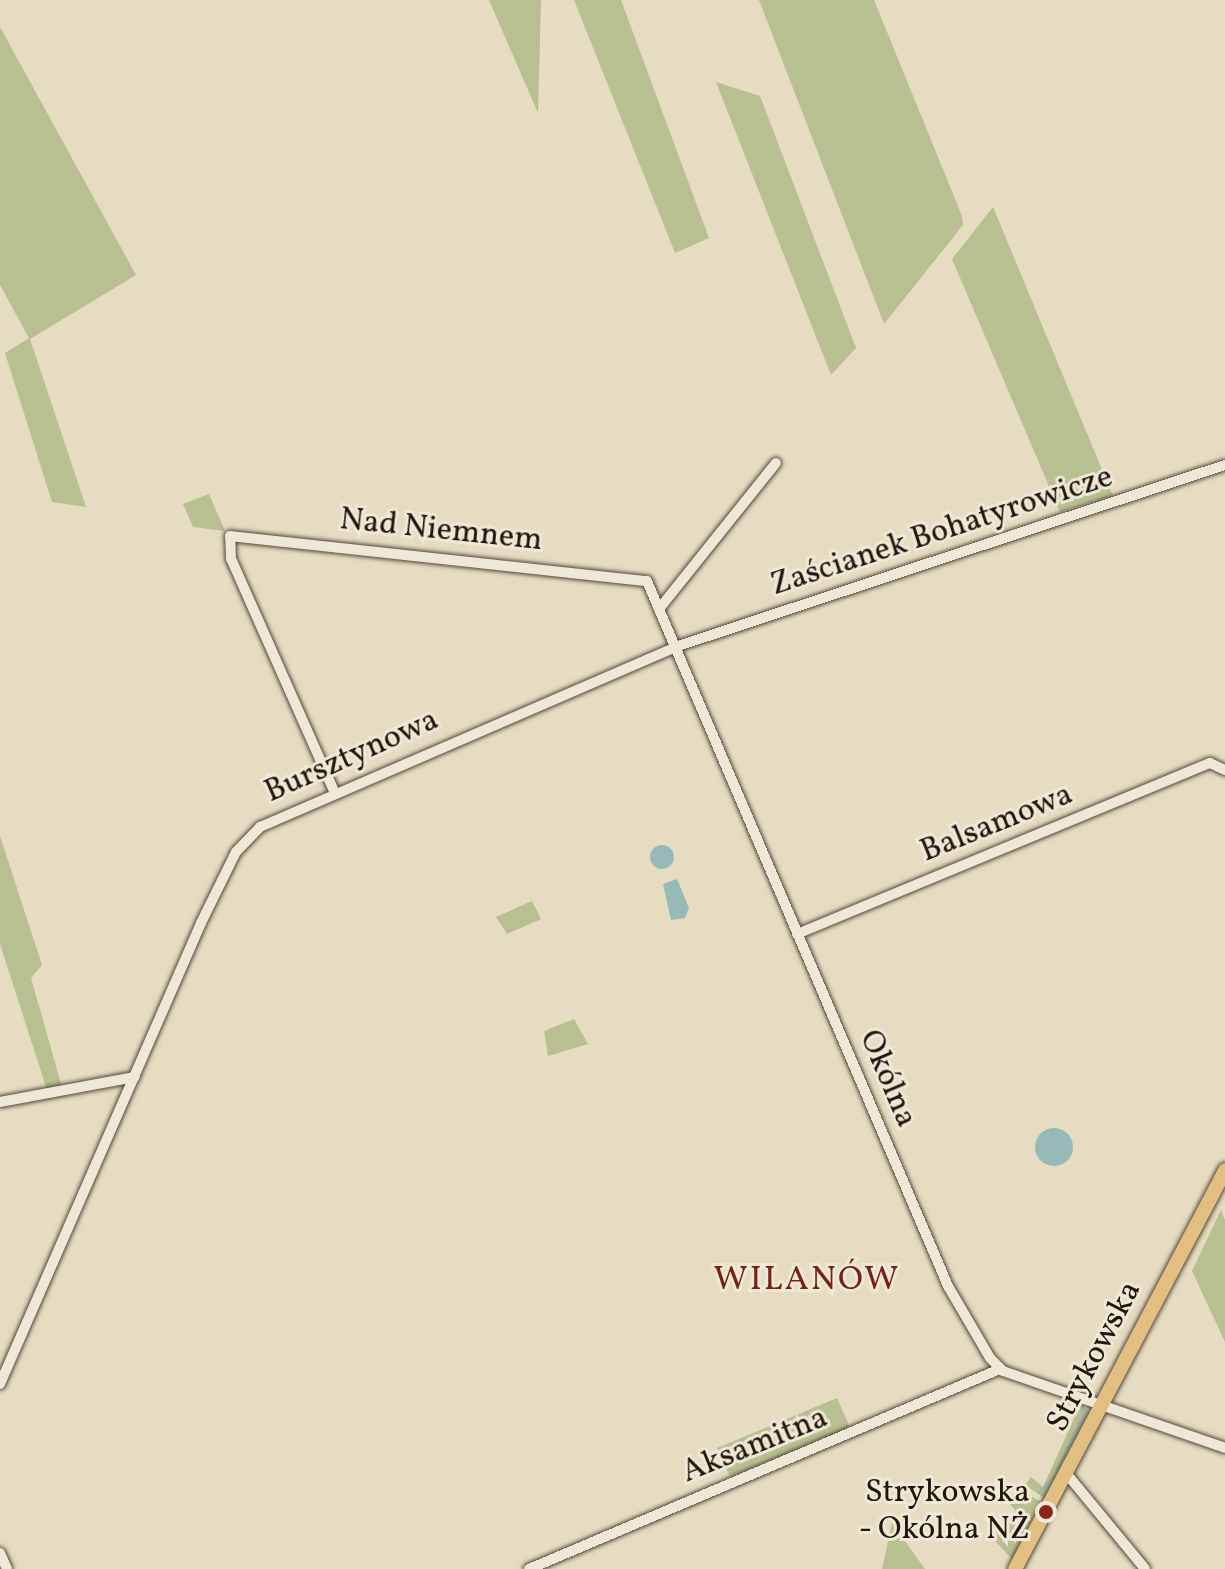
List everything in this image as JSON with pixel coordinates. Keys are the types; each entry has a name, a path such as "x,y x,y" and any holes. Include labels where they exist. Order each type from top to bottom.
{"main road":[{"name":"Strykowska","path":"1015,1569 1225,1170"}],"street":[{"path":"659,609 776,463"},
{"name":"Zaścianek Bohatyrowicze","path":"675,647 1225,465"},
{"name":"Nad Niemnem","path":"334,791 231,559 230,536 647,581"},
{"name":"Okólna","path":"647,581 948,1286 1000,1369"},
{"name":"Bursztynowa","path":"0,1384 236,852 260,827 334,791 675,647"},
{"name":"Balsamowa","path":"797,934 1216,762 1225,770"},
{"path":"0,1102 135,1077"},
{"path":"1000,1369 1225,1448"},
{"name":"Aksamitna","path":"529,1569 1000,1369"},
{"path":"1066,1473 1145,1569"},
{"path":"0,1553 7,1569"}],"green space":[{"path":"489,0 541,0 538,113"},
{"path":"574,0 621,0 709,238 675,253"},
{"path":"759,0 874,0 962,216 963,225 884,324"},
{"path":"0,27 136,275 30,339 86,507 52,502 5,353 29,338 0,285"},
{"path":"716,82 760,96 856,348 831,375"},
{"path":"993,207 1113,496 1060,512 952,259"},
{"path":"209,494 225,531 193,527 183,504"},
{"path":"0,836 42,965 31,978 62,1087 47,1090 0,944"},
{"path":"532,901 541,919 507,934 496,917"},
{"path":"574,1019 588,1044 548,1056 544,1031"},
{"path":"1221,1210 1225,1220 1225,1342 1192,1271"},
{"path":"837,1398 850,1428 730,1477 717,1448"},
{"path":"1081,1403 1089,1412 1044,1498 1025,1485 1031,1477 1043,1487"},
{"path":"1021,1490 1041,1502 1012,1559 994,1540 1006,1518 1016,1523 1020,1517 1010,1504"},
{"path":"892,1523 912,1551 925,1569 882,1569"}],"water":[{"path":"662,845 671,848 674,857 671,866 662,869 653,866 650,857 653,848"},
{"path":"677,879 689,908 685,918 671,920 663,884"},
{"path":"1054,1128 1068,1133 1073,1147 1068,1161 1054,1166 1040,1161 1035,1147 1040,1133"}],"waterway":[{"path":"1057,1470 1084,1414 1081,1406"},
{"path":"1038,1493 1052,1479"}],"place":[{"name":"Strykowska - Okólna NŻ","path":"1046,1512"}],"district":[{"name":"WILANÓW","path":"807,1281"}]}
